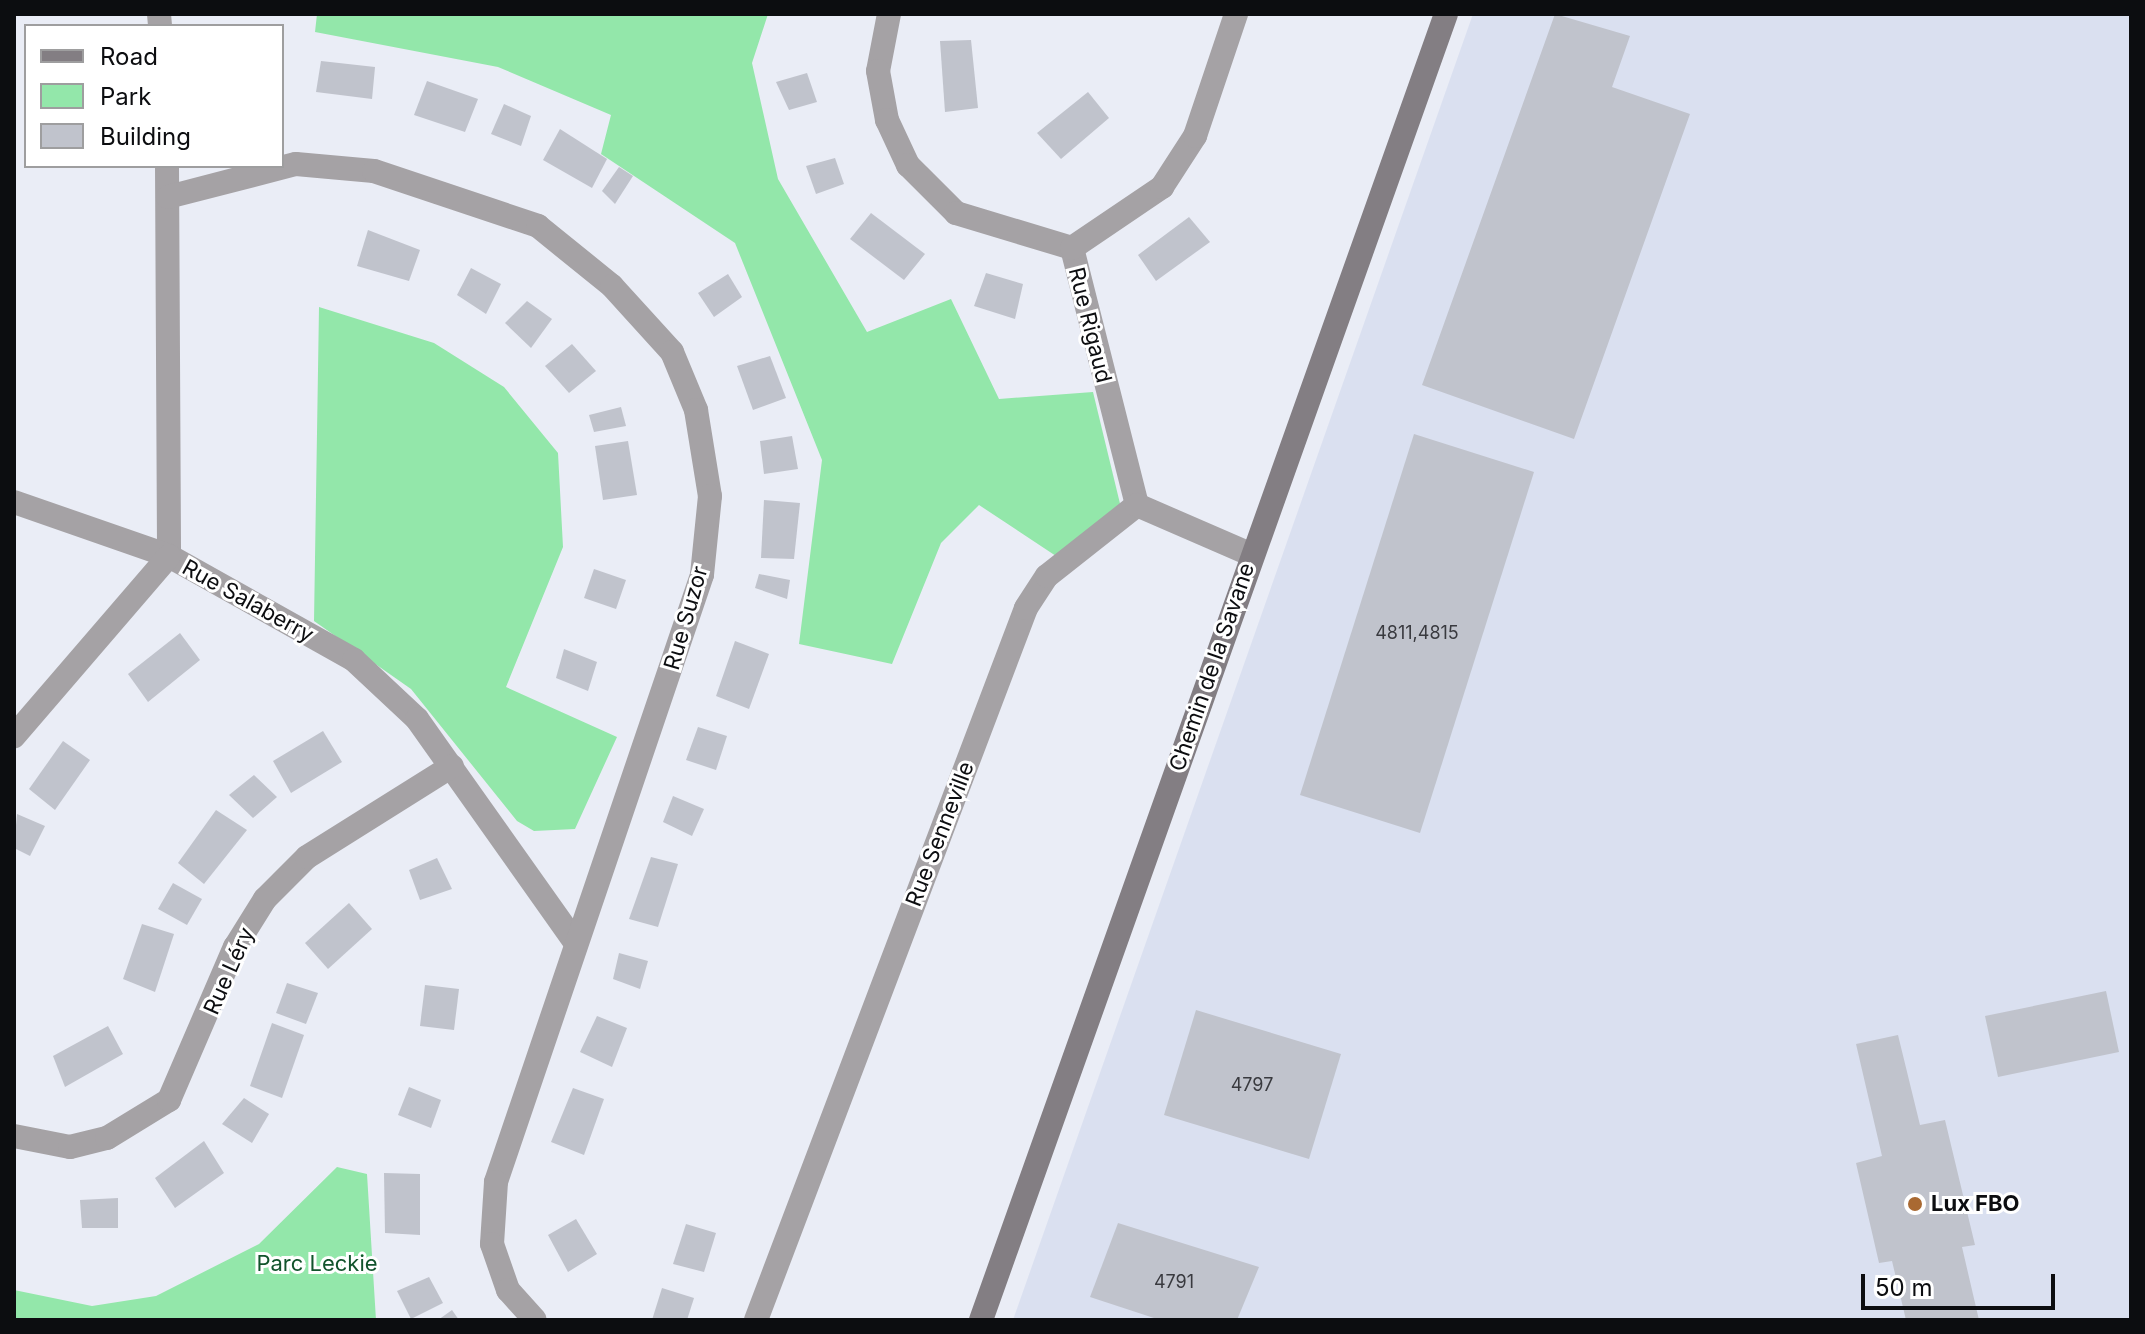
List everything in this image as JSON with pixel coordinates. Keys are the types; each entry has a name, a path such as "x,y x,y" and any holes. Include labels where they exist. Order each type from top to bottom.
{"street":[{"name":"Rue Rigaud","path":"889,14 878,71 887,120 908,165 956,213 1072,248 1137,505"},
{"path":"1072,248 1162,187 1195,136 1236,14"},
{"name":"Chemin de la Savane","path":"981,1320 1446,14"},
{"name":"Rue Suzor","path":"284,167 296,164 374,171 538,226 612,286 672,352 696,410 710,496 702,575 496,1182 492,1244 508,1290 535,1320"},
{"name":"Rue Salaberry","path":"167,168 169,556 354,660 417,719 575,942"},
{"name":"Rue Suzor","path":"168,197 280,168"},
{"path":"14,502 169,556 14,736"},
{"path":"1137,505 1252,555"},
{"name":"Rue Senneville","path":"756,1320 1026,608 1047,576 1137,505"},
{"name":"Rue Léry","path":"14,1136 70,1147 118,1133 169,1100 235,947 265,899 307,857 452,766"}],"shaded area":[{"path":"1473,14 2131,14 2131,1320 1013,1320"}],"green space":[{"path":"317,14 768,14 752,63 778,179 867,332 951,299 999,399 1093,392 1123,516 1056,556 979,505 941,543 892,664 799,644 822,460 735,243 601,154 611,115 498,67 315,32"},
{"path":"319,307 434,343 504,387 558,453 563,547 506,687 617,737 575,829 534,831 517,821 411,689 314,621"},
{"name":"Parc Leckie","path":"337,1167 367,1174 376,1320 14,1320 14,1290 92,1306 156,1296 259,1244"}],"building":[{"path":"1555,14 1630,36 1612,87 1690,114 1574,439 1422,385"},
{"path":"971,40 978,108 945,112 940,41"},
{"path":"321,61 375,67 372,99 316,92"},
{"path":"807,73 817,102 789,110 776,82"},
{"path":"427,81 478,99 465,132 414,115"},
{"path":"1088,92 1109,118 1061,159 1037,133"},
{"path":"504,104 531,116 521,146 491,134"},
{"path":"560,129 607,159 592,188 543,160"},
{"path":"835,158 844,184 816,194 806,166"},
{"path":"619,167 633,176 615,204 602,191"},
{"path":"871,213 925,254 904,280 850,239"},
{"path":"1189,217 1210,242 1156,281 1138,255"},
{"path":"368,230 420,250 409,281 357,266"},
{"path":"471,268 501,284 486,314 457,295"},
{"path":"986,273 1023,284 1015,319 974,306"},
{"path":"728,274 742,297 714,317 698,293"},
{"path":"527,301 552,319 531,348 505,323"},
{"path":"572,344 596,371 569,393 545,366"},
{"path":"770,356 786,398 753,410 737,366"},
{"path":"621,407 626,426 594,432 589,415"},
{"path":"1414,434 1534,472 1420,833 1300,795"},
{"path":"792,436 798,469 764,474 760,441"},
{"path":"628,441 637,495 603,500 595,446"},
{"path":"764,500 800,503 794,559 761,558"},
{"path":"594,569 626,580 616,609 584,598"},
{"path":"759,574 790,580 787,599 755,588"},
{"path":"180,633 200,660 148,702 128,674"},
{"path":"735,641 769,654 749,709 716,696"},
{"path":"564,649 597,662 588,691 556,678"},
{"path":"698,727 727,736 716,770 686,760"},
{"path":"323,731 342,762 291,793 273,761"},
{"path":"63,741 90,760 55,810 29,789"},
{"path":"254,775 277,797 253,818 229,795"},
{"path":"673,796 704,809 692,836 663,822"},
{"path":"216,810 247,830 204,884 178,863"},
{"path":"17,814 45,826 30,856 14,848"},
{"path":"651,857 678,864 658,927 629,919"},
{"path":"437,858 452,889 420,900 409,870"},
{"path":"173,883 202,899 187,925 158,909"},
{"path":"349,903 372,929 328,969 305,943"},
{"path":"142,924 174,934 155,992 123,979"},
{"path":"619,953 648,961 640,989 613,979"},
{"path":"287,983 318,993 306,1024 276,1013"},
{"path":"425,985 459,989 454,1030 420,1026"},
{"path":"2106,991 2119,1052 1998,1077 1985,1016"},
{"path":"1196,1010 1341,1054 1309,1159 1164,1115"},
{"path":"597,1016 627,1028 612,1067 580,1052"},
{"path":"272,1023 304,1035 282,1098 250,1086"},
{"path":"108,1026 123,1054 65,1087 53,1056"},
{"name":"Lux FBO","path":"1898,1035 1920,1125 1945,1120 1975,1245 1962,1247 1979,1320 1906,1320 1892,1261 1879,1263 1856,1163 1882,1156 1856,1044"},
{"path":"409,1087 441,1100 431,1128 398,1115"},
{"path":"573,1088 604,1099 584,1155 551,1142"},
{"path":"244,1098 269,1114 252,1143 222,1124"},
{"path":"204,1141 224,1173 175,1208 155,1178"},
{"path":"384,1173 420,1174 420,1235 385,1233"},
{"path":"118,1198 118,1228 82,1228 80,1200"},
{"path":"576,1219 597,1254 568,1272 548,1235"},
{"path":"1118,1223 1259,1267 1237,1320 1160,1320 1090,1297"},
{"path":"686,1224 716,1233 704,1272 673,1264"},
{"path":"429,1277 443,1303 411,1319 397,1291"},
{"path":"662,1288 694,1298 687,1320 652,1320"},
{"path":"452,1310 459,1320 438,1320"}],"place":[{"name":"Lux FBO","path":"1915,1204"}]}
